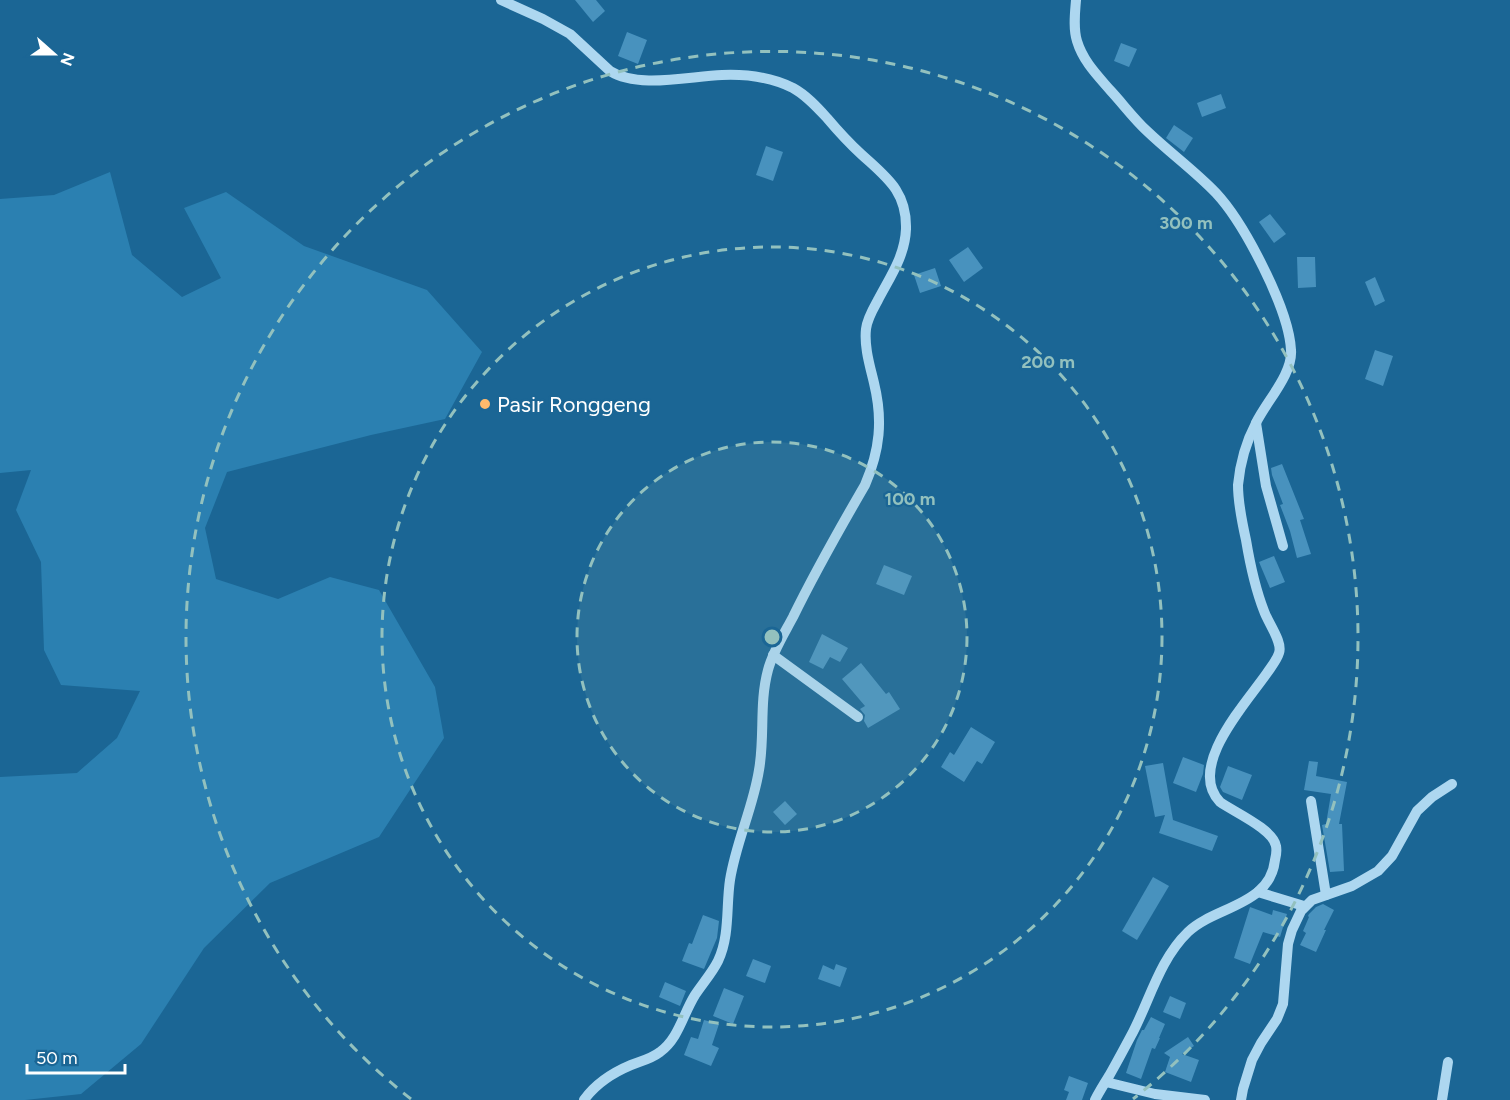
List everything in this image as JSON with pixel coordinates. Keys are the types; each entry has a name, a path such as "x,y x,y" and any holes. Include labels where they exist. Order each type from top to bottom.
{"street":[{"path":"501,0 570,34 610,70 626,78 645,80 742,75 768,79 793,88 809,100 897,188 902,200 906,228 902,254 869,316 866,331 880,423 871,470 865,485 805,591 768,669 760,768 733,862 725,937 719,959 665,1048 603,1080 584,1100"},
{"path":"1076,0 1075,34 1084,58 1144,129 1218,195 1246,235 1281,309 1291,350 1290,364 1285,375 1256,423 1243,455 1238,488 1240,514 1261,604 1279,643 1280,651 1222,736 1214,758 1210,780 1212,791 1220,802 1267,832 1275,843 1274,870 1258,892 1197,925 1177,944 1095,1100"},
{"path":"1256,423 1266,486 1283,546"},
{"path":"774,656 858,717"},
{"path":"1241,1100 1252,1060 1277,1019 1283,1004 1288,944 1296,920 1304,906 1312,900 1353,886 1384,867 1417,811 1432,797 1452,784"},
{"path":"1311,801 1326,895"},
{"path":"1258,892 1304,906"},
{"path":"1442,1100 1448,1062"},
{"path":"1106,1082 1155,1094 1205,1100"}],"shaded area":[{"path":"110,172 132,255 182,297 221,278 184,208 226,192 304,246 427,290 482,352 445,419 371,435 227,472 205,528 216,579 278,599 330,577 379,590 435,687 444,738 379,837 270,883 204,948 141,1044 81,1094 25,1100 0,1100 0,777 77,773 117,738 140,691 61,685 44,650 41,562 16,510 31,470 0,473 0,199 54,195"}],"building":[{"path":"575,0 596,0 605,11 593,22"},
{"path":"627,32 647,40 638,64 618,56"},
{"path":"1121,43 1137,49 1129,67 1114,61"},
{"path":"1221,94 1226,108 1202,117 1197,103"},
{"path":"1174,125 1193,138 1184,152 1166,138"},
{"path":"766,146 783,152 773,181 756,175"},
{"path":"1270,214 1286,234 1274,243 1259,222"},
{"path":"968,247 983,268 964,282 949,260"},
{"path":"1297,257 1315,257 1316,287 1298,288"},
{"path":"935,268 941,286 920,293 914,275"},
{"path":"1375,277 1385,301 1375,306 1365,282"},
{"path":"1375,350 1393,356 1383,386 1365,379"},
{"path":"1282,464 1304,519 1300,520 1311,554 1297,558 1280,505 1283,504 1272,475 1271,468"},
{"path":"1274,556 1285,582 1270,588 1259,562"},
{"path":"884,565 912,576 904,595 876,584"},
{"path":"822,634 848,648 840,662 830,657 823,669 809,662"},
{"path":"861,663 886,694 889,692 900,709 868,728 864,721 865,715 860,709 865,706 842,679"},
{"path":"971,727 995,742 982,764 977,761 964,782 941,767 950,752 954,755"},
{"path":"1183,757 1204,765 1196,792 1173,783"},
{"path":"1309,761 1318,762 1316,776 1347,782 1339,824 1342,824 1344,871 1330,872 1322,825 1326,824 1331,794 1304,790"},
{"path":"1163,763 1173,820 1218,836 1212,851 1159,833 1165,815 1155,817 1145,766"},
{"path":"1228,766 1252,775 1242,800 1223,792 1220,787"},
{"path":"785,801 797,814 785,825 773,812"},
{"path":"1153,877 1169,886 1137,940 1122,931"},
{"path":"1323,904 1334,910 1316,952 1300,945 1306,933 1303,931 1309,914"},
{"path":"1250,907 1272,915 1273,910 1287,914 1280,937 1263,932 1250,964 1234,958"},
{"path":"703,915 719,921 717,938 704,969 682,961 689,943 692,944"},
{"path":"753,959 771,966 765,983 746,976"},
{"path":"836,964 847,968 840,987 818,979 823,965 834,970"},
{"path":"665,982 686,991 680,1006 659,997"},
{"path":"724,988 744,996 733,1024 713,1016"},
{"path":"1170,996 1186,1003 1180,1019 1163,1012"},
{"path":"1151,1017 1165,1024 1155,1049 1152,1048 1141,1079 1126,1073 1137,1040"},
{"path":"704,1020 719,1024 712,1045 719,1048 711,1066 684,1055 691,1037 698,1039"},
{"path":"1188,1037 1194,1046 1182,1054 1199,1060 1191,1082 1165,1072 1170,1057 1164,1053"},
{"path":"1069,1076 1088,1083 1082,1100 1066,1100 1069,1092 1064,1090"}],"place":[{"name":"Pasir Ronggeng","path":"485,404"}]}
